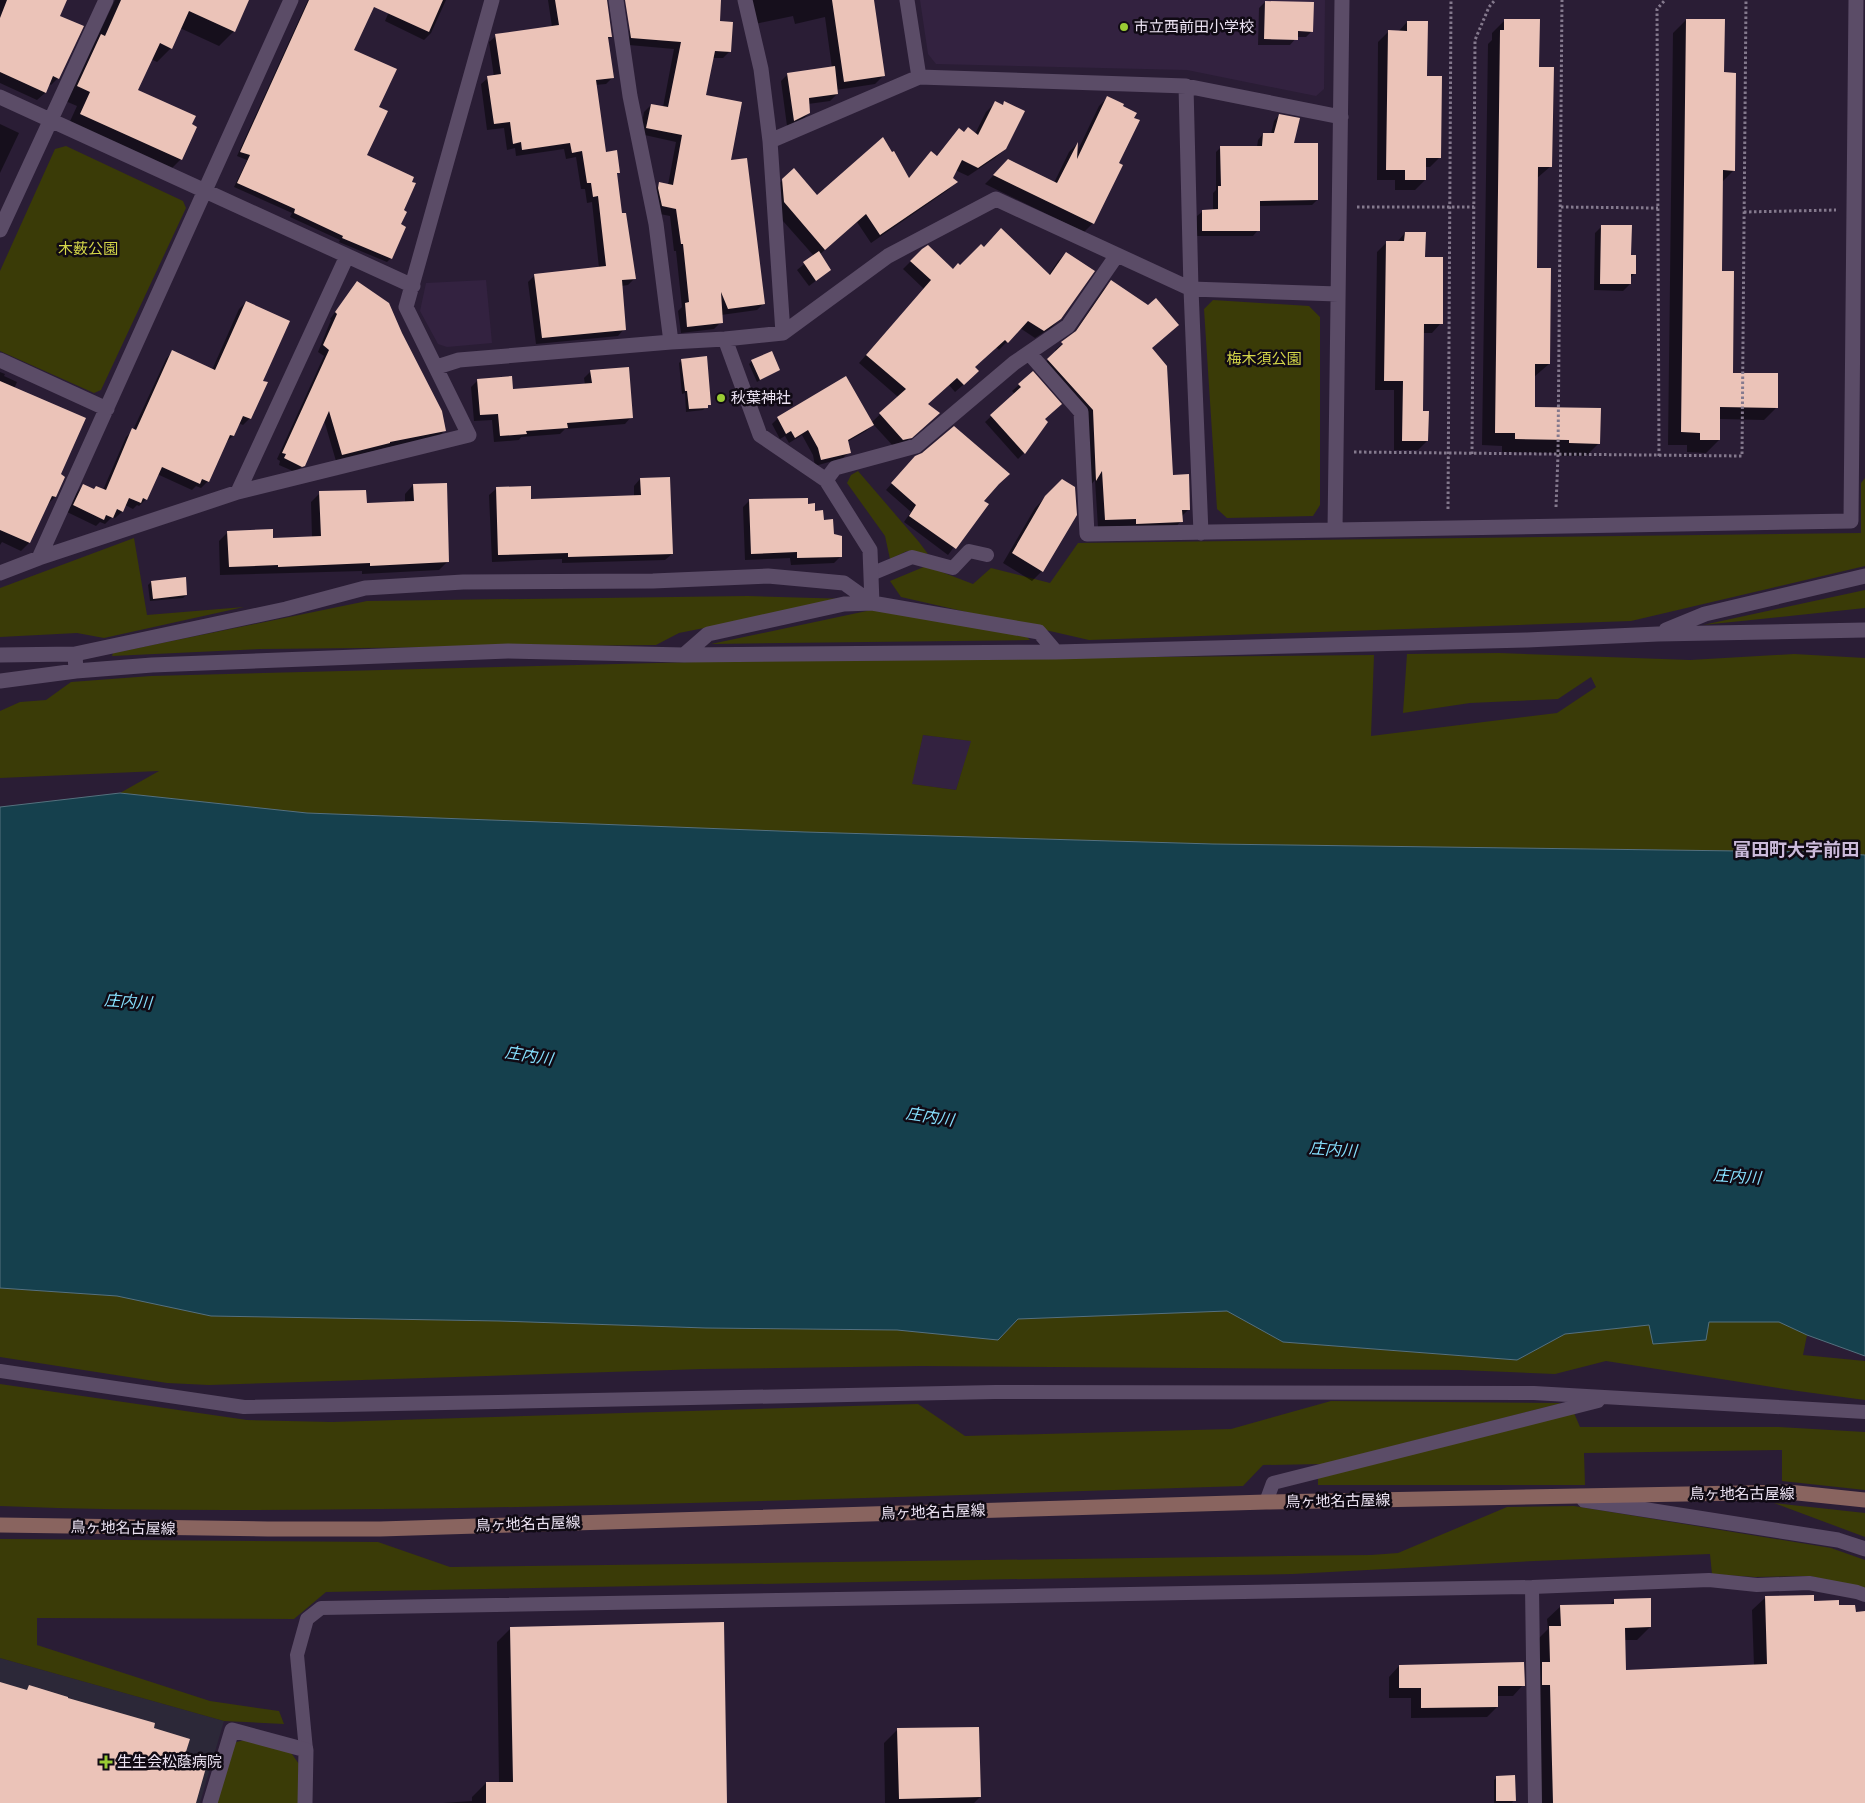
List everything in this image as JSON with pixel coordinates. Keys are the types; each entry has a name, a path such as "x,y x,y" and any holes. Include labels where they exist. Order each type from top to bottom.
{"main road":[{"name":"鳥ヶ地名古屋線","path":"0,1525 380,1529 1266,1502 1788,1492 1865,1500"}],"street":[{"path":"0,230 106,0"},
{"path":"39,558 291,0"},
{"path":"0,574 39,558 238,492 469,435 406,307 492,0"},
{"path":"616,0 630,96 656,224 671,342"},
{"path":"745,0 761,69 770,141 783,333"},
{"path":"907,0 918,77"},
{"path":"1334,530 1342,0"},
{"path":"1029,353 1081,412 1087,534 1851,521 1859,458 1854,209 1856,0"},
{"path":"770,141 918,77 1186,86 1340,117"},
{"path":"1186,86 1191,289 1201,532"},
{"path":"0,97 412,286"},
{"path":"437,367 459,360 783,333 888,256 996,199 1191,289 1338,294"},
{"path":"826,480 835,468 916,446 1014,363 1068,326 1117,255"},
{"path":"238,492 347,256"},
{"path":"725,339 760,435 826,480 870,550 872,603"},
{"path":"0,360 107,409"},
{"path":"0,655 75,654 286,609 375,587 462,582 653,581 768,576 844,584 872,603"},
{"path":"1658,634 1705,614 1865,576"},
{"path":"684,655 708,634 844,604 872,603 1039,632 1056,652"},
{"path":"0,681 76,671 152,665 508,651 684,655 1056,652 1527,640 1658,634 1865,630"},
{"path":"75,654 76,671"},
{"path":"1564,1497 1838,1540 1865,1549"},
{"path":"210,1803 232,1730 306,1750 305,1803"}],"lane":[{"path":"871,574 912,558 952,568 969,551 987,555"},
{"path":"0,1372 244,1407 995,1392 1534,1393 1865,1412"},
{"path":"1266,1502 1274,1483 1613,1397"},
{"path":"306,1750 297,1655 307,1619 320,1608 1532,1587 1709,1580 1757,1585 1809,1583 1857,1592 1865,1596"},
{"path":"1532,1587 1535,1803"}],"path":[{"path":"1448,528 1451,0"},
{"path":"1472,454 1475,40 1489,7 1496,0"},
{"path":"1555,526 1558,455 1562,0"},
{"path":"1659,456 1657,9 1664,0"},
{"path":"1336,451 1448,454 1742,456 1746,0"},
{"path":"1339,207 1474,207"},
{"path":"1561,207 1658,208"},
{"path":"1744,212 1854,209"}],"shaded area":[{"name":"市立西前田小学校","path":"920,0 1325,0 1324,89 1316,96 1187,70 936,64 928,54"},
{"path":"486,280 492,343 447,347 438,344 420,311 426,283"},
{"path":"923,735 972,741 956,790 911,784"},
{"name":"生生会松蔭病院","path":"0,1658 224,1721 200,1803 0,1803"}],"green space":[{"name":"木薮公園","path":"66,146 183,201 186,208 101,390 94,393 0,351 0,271 55,149"},
{"name":"梅木須公園","path":"1213,300 1309,306 1320,317 1320,505 1313,516 1227,518 1217,509 1204,309"},
{"path":"858,471 928,554 907,551 890,559 885,536 847,483 851,475"},
{"path":"1865,478 1865,566 1631,621 1089,640 901,597 890,581 926,566 973,584 991,568 1050,583 1078,543 1861,533 1861,483"},
{"path":"134,538 147,615 244,607 104,638 77,633 0,637 0,588"},
{"path":"1865,590 1865,608 1703,625"},
{"path":"748,596 850,599 679,633 656,645 262,649 112,656 113,653 367,601"},
{"path":"876,609 1026,636 1030,640 711,644"},
{"path":"1499,653 1690,660 1794,654 1865,658 1865,855 1815,852 1213,844 805,832 307,813 120,793 159,771 0,778 0,711 20,702 46,700 71,682 151,676 735,661 1374,655 1371,736 1557,713 1596,687 1591,677 1558,699 1470,703 1403,713 1407,654","holes":["923,735 971,741 956,790 912,784"]},
{"path":"0,1288 117,1296 211,1316 499,1321 706,1328 897,1330 998,1340 1018,1319 1227,1311 1283,1342 1517,1360 1565,1334 1649,1325 1653,1344 1709,1322 1779,1322 1807,1335 1803,1355 1865,1361 1865,1400 1606,1361 1555,1374 1460,1370 921,1366 703,1369 209,1385 167,1383 0,1357"},
{"path":"0,1384 247,1420 332,1422 918,1404 965,1436 1231,1429 1331,1401 1562,1403 1323,1464 1263,1465 1243,1486 554,1506 171,1510 0,1506"},
{"path":"1574,1413 1580,1427 1779,1427 1865,1432 1865,1490 1782,1481 1782,1450 1584,1453 1585,1485 1318,1485 1318,1478"},
{"path":"1774,1503 1865,1513 1865,1537"},
{"path":"1574,1506 1831,1548 1865,1560 1865,1589 1810,1576 1755,1577 1712,1574 1710,1554 1293,1574 326,1592 294,1619 37,1618 37,1645 210,1701 279,1711 284,1724 224,1721 0,1658 0,1539 378,1542 450,1567 1371,1555 1398,1553 1507,1507"},
{"path":"248,1739 289,1750 299,1764 298,1803 216,1803 233,1743"}],"water":[{"name":"庄内川","path":"120,793 307,813 805,832 1213,844 1815,852 1865,855 1865,1356 1807,1335 1779,1322 1709,1322 1706,1340 1653,1344 1649,1325 1565,1334 1517,1360 1283,1342 1227,1311 1018,1319 998,1340 897,1330 706,1328 499,1321 211,1316 117,1296 0,1288 0,807"}],"building":[{"path":"7,0 67,0 60,16 84,26 59,79 53,76 46,93 0,72 0,18"},
{"path":"121,0 249,0 235,32 189,11 172,49 160,43 138,90 196,116 192,124 197,127 182,160 80,114 90,92 77,86 101,34 105,36"},
{"path":"309,0 443,0 429,32 374,7 354,50 397,69 379,107 388,111 367,155 414,177 412,182 416,183 404,210 407,212 401,224 406,227 392,259 342,238 343,236 294,213 295,209 237,183 250,155 240,152"},
{"path":"555,0 607,0 612,37 608,37 614,78 596,80 606,152 617,150 620,173 617,173 622,213 626,213 636,279 622,280 626,330 542,338 534,274 606,266 598,196 593,197 591,183 587,183 582,151 572,153 570,143 522,150 521,142 513,144 510,122 494,124 487,76 501,74 495,34 559,25"},
{"path":"625,0 721,0 720,21 733,22 731,52 715,51 706,95 742,102 731,160 747,158 765,304 728,309 721,292 723,323 687,327 685,303 689,302 683,244 681,244 676,209 662,206 658,188 659,182 673,185 682,135 646,128 651,104 668,107 681,42 631,38"},
{"path":"832,0 874,0 885,76 844,82"},
{"path":"1265,1 1314,2 1313,32 1298,31 1298,40 1264,39"},
{"path":"1504,19 1540,19 1539,67 1554,67 1552,167 1538,167 1537,268 1551,268 1550,364 1535,364 1535,407 1601,408 1600,444 1569,443 1569,440 1515,439 1515,433 1495,433 1500,30 1504,30"},
{"path":"1686,19 1725,19 1724,72 1736,73 1735,171 1723,170 1722,271 1734,271 1733,373 1778,373 1778,408 1720,407 1720,440 1700,440 1700,433 1681,432"},
{"path":"1407,21 1428,21 1427,76 1442,76 1441,158 1426,158 1426,180 1405,180 1405,170 1386,170 1388,30 1407,31"},
{"path":"835,66 838,94 809,98 810,113 794,121 787,73"},
{"path":"1107,96 1137,113 1134,118 1140,120 1119,163 1123,165 1094,224 993,175 1008,159 1057,183 1078,142 1077,159"},
{"path":"995,101 1003,105 1004,101 1025,111 1006,149 978,168 962,160 953,178 958,182 880,235 866,214 825,250 784,202 782,179 794,168 817,195 883,137 892,152 894,151 909,178 931,151 937,156 959,128 964,132 968,127 978,135"},
{"path":"1279,114 1300,118 1294,143 1318,143 1318,200 1260,201 1260,231 1202,231 1202,210 1218,209 1218,186 1221,186 1220,146 1262,146 1263,133 1274,133"},
{"path":"1601,225 1632,225 1631,255 1636,255 1636,274 1631,274 1631,284 1600,284"},
{"path":"1001,228 1050,275 1066,252 1095,271 1061,319 1044,331 1028,321 1008,343 1005,340 975,367 979,371 964,385 957,378 928,404 940,413 912,438 903,440 879,413 906,389 866,355 931,280 910,261 922,249 928,245 953,269 958,263 960,265 981,244 984,247"},
{"path":"1405,232 1426,232 1425,257 1443,257 1443,324 1424,324 1423,411 1429,411 1428,441 1402,441 1403,381 1384,381 1386,241 1404,241"},
{"path":"819,251 831,270 816,281 803,262"},
{"path":"1111,280 1148,305 1156,298 1179,325 1152,348 1167,366 1173,475 1189,474 1190,510 1182,510 1183,522 1136,524 1136,519 1105,520 1102,471 1096,481 1093,410 1047,359 1063,344 1061,342 1076,331"},
{"path":"357,281 389,303 402,333 442,411 446,431 390,442 342,455 329,411 305,466 302,467 284,458 286,454 282,453 329,350 323,345 337,314 335,312"},
{"path":"246,301 290,321 263,381 268,382 251,419 243,416 234,436 230,435 209,482 202,479 200,484 162,467 147,500 143,498 141,503 129,498 123,512 117,509 113,518 106,515 104,520 73,505 83,484 94,489 96,486 106,490 132,428 136,430 172,350 215,370"},
{"path":"772,351 780,370 760,380 751,360"},
{"path":"707,356 711,405 708,405 708,408 689,409 681,359"},
{"path":"629,367 633,418 567,423 568,428 526,431 527,434 500,436 498,414 480,415 477,379 512,376 513,389 592,383 590,370"},
{"path":"1033,371 1062,404 1045,419 1048,422 1025,454 990,415 1021,387 1018,384"},
{"path":"846,376 874,425 848,440 851,453 821,460 818,448 808,430 795,438 791,431 786,434 777,417"},
{"path":"0,381 86,418 61,474 65,477 56,497 52,496 30,543 0,530"},
{"path":"954,426 1010,474 984,501 989,504 956,549 909,516 916,505 891,483 915,456 922,453"},
{"path":"670,477 673,554 568,557 568,553 498,555 496,487 531,486 531,499 641,495 640,478"},
{"path":"1062,479 1075,487 1077,515 1043,572 1012,553 1045,496"},
{"path":"447,483 449,562 370,566 370,563 229,567 227,531 273,529 273,538 321,536 319,491 366,490 367,503 414,501 413,484"},
{"path":"808,498 808,504 815,503 815,511 823,510 824,520 833,519 834,534 842,536 842,557 797,558 797,552 751,554 749,499"},
{"path":"186,577 187,595 153,599 151,581"},
{"path":"1814,1595 1814,1601 1839,1600 1839,1605 1855,1605 1856,1612 1865,1611 1865,1803 1553,1803 1550,1685 1542,1685 1542,1662 1550,1662 1549,1626 1561,1626 1560,1605 1614,1604 1614,1599 1651,1598 1651,1627 1625,1628 1626,1670 1767,1664 1765,1596"},
{"path":"724,1622 727,1803 486,1803 486,1782 513,1782 510,1627"},
{"path":"1524,1662 1525,1686 1498,1686 1498,1707 1421,1708 1421,1688 1399,1688 1399,1665"},
{"name":"生生会松蔭病院","path":"0,1682 27,1690 29,1685 155,1723 154,1728 190,1739 184,1758 207,1764 196,1803 0,1803"},
{"path":"979,1727 981,1797 899,1799 897,1728"},
{"path":"1515,1775 1516,1801 1496,1801 1496,1776"}],"place":[{"name":"市立西前田小学校","path":"1124,27"},
{"name":"秋葉神社","path":"721,398"},
{"name":"生生会松蔭病院","path":"106,1762"}],"district":[{"name":"富田町大字前田","path":"1796,850"}]}
